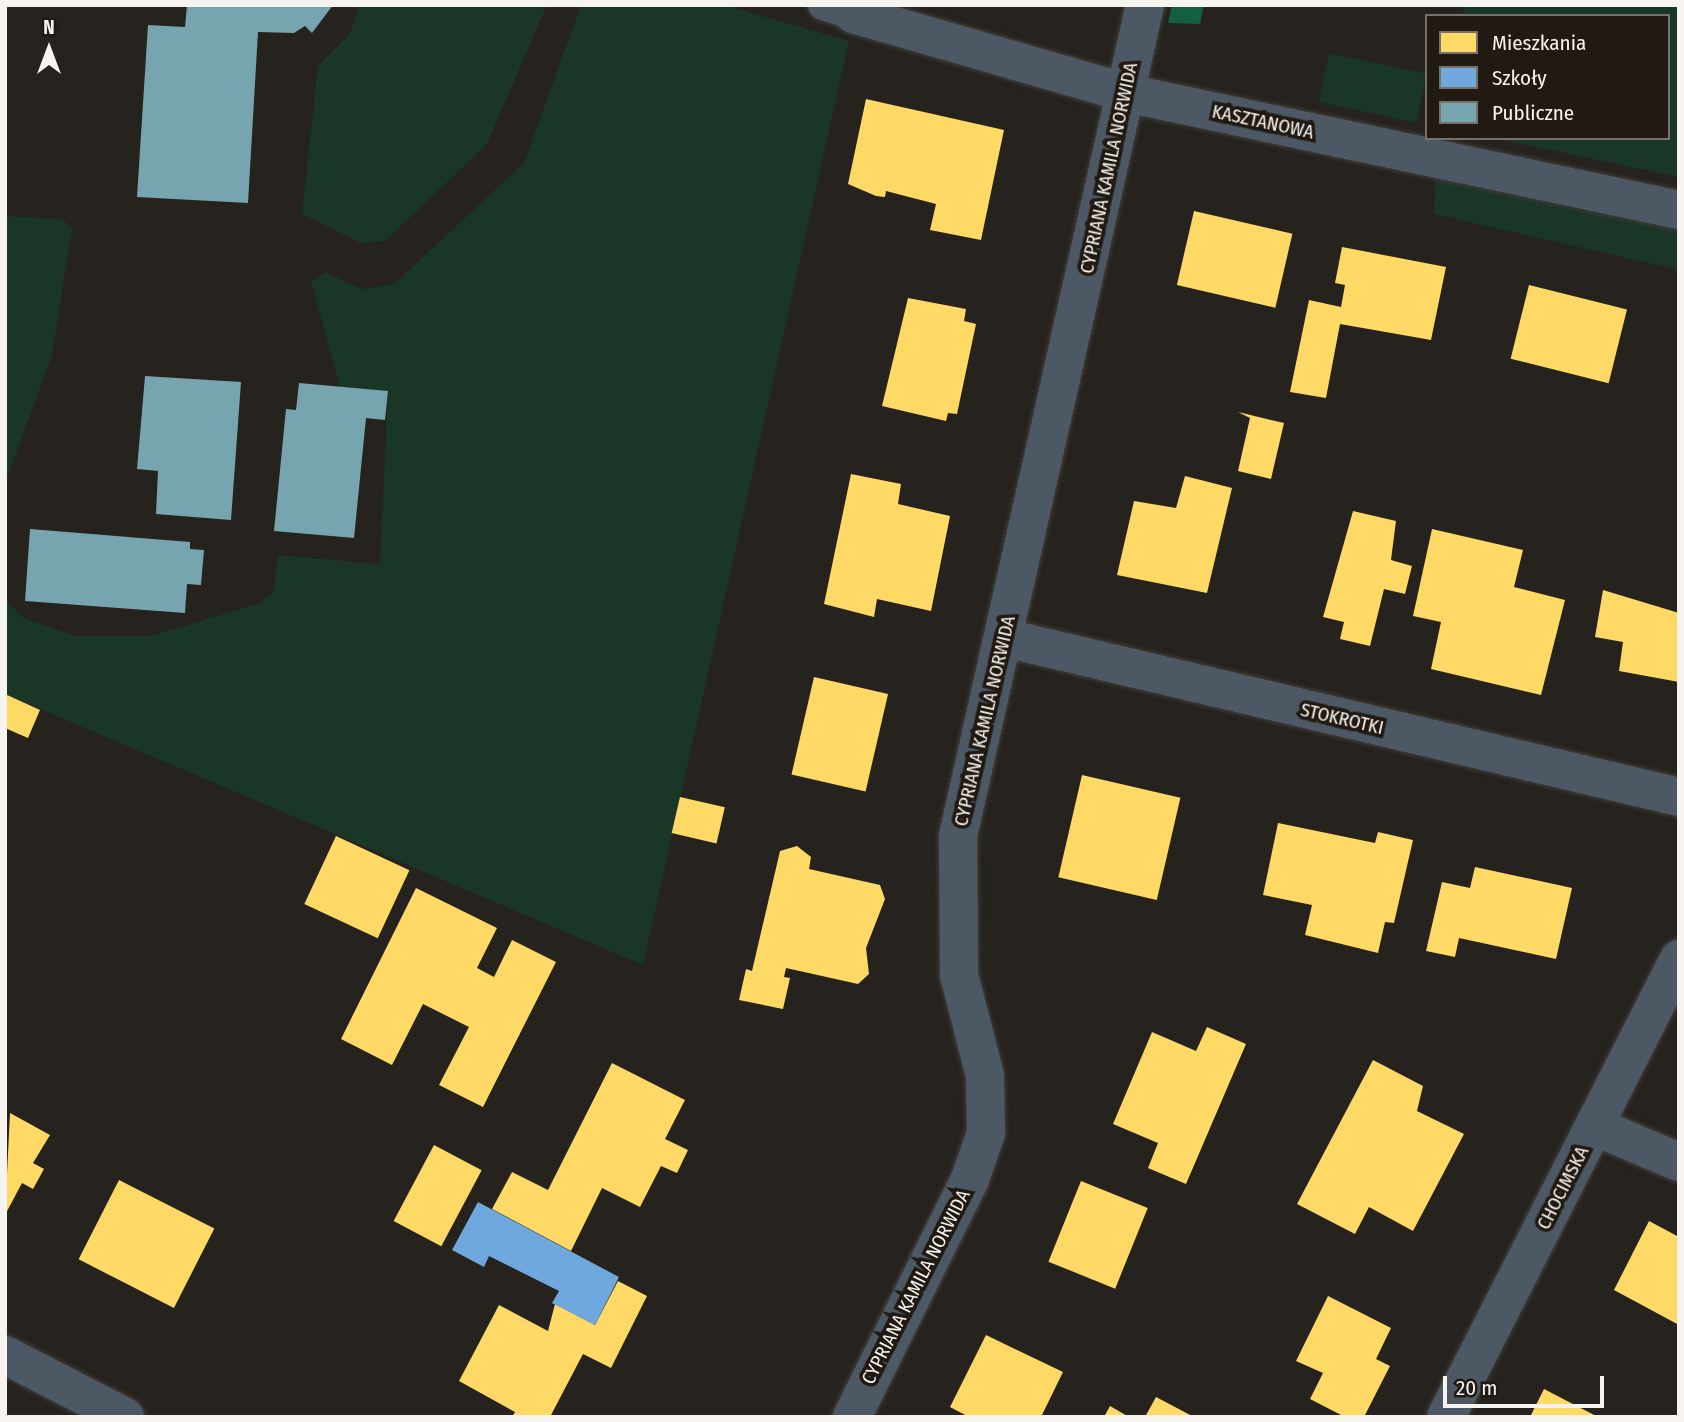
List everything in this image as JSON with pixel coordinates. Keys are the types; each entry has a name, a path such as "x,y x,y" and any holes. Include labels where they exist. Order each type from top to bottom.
{"street":[{"name":"CYPRIANA KAMILA NORWIDA","path":"852,1417 970,1179 986,1133 985,1076 959,975 954,916 958,835 1005,638 1145,5"},
{"name":"KASZTANOWA","path":"838,9 1126,93 1679,209"},
{"name":"STOKROTKI","path":"1005,638 1679,797"},
{"name":"CHOCIMSKA","path":"1446,1417 1679,959"},
{"path":"1594,1126 1679,1162"},
{"path":"5,1355 125,1417"}],"green space":[{"path":"359,5 547,5 487,144 385,241 360,243 302,214 318,66 350,34"},
{"path":"581,5 724,5 849,41 643,965 5,694 5,599 22,617 75,636 151,636 260,603 273,592 278,555 380,564 388,391 340,387 311,281 326,272 361,289 394,284 524,163"},
{"path":"1172,5 1204,5 1200,24 1168,23"},
{"path":"1465,5 1679,5 1679,177 1503,140 1670,140 1670,14 1463,14"},
{"path":"1329,53 1425,73 1416,123 1319,102"},
{"path":"1435,179 1679,231 1679,270 1434,214"},
{"path":"5,216 62,219 72,229 52,355 5,484"}],"building: Mieszkania":[{"path":"866,99 1004,130 981,240 930,230 936,204 886,191 885,197 876,196 848,184"},
{"path":"1194,211 1292,234 1275,308 1177,285"},
{"path":"1342,247 1446,267 1431,340 1340,324 1326,398 1290,392 1309,300 1341,307 1345,285 1335,283"},
{"path":"1529,285 1627,309 1609,383 1511,359"},
{"path":"908,298 966,309 964,321 976,324 957,414 948,413 946,421 882,406"},
{"path":"1238,412 1284,423 1271,479 1238,471 1250,418"},
{"path":"851,474 901,484 898,504 950,516 931,611 877,599 874,617 824,604"},
{"path":"1185,476 1232,488 1207,593 1117,575 1134,501 1176,508"},
{"path":"1353,511 1396,521 1391,560 1412,566 1405,594 1384,589 1370,646 1340,639 1344,622 1323,617"},
{"path":"1432,529 1523,550 1514,587 1565,600 1541,695 1431,669 1441,622 1413,616"},
{"path":"1603,590 1679,613 1679,682 1619,671 1623,642 1595,637"},
{"path":"814,677 888,694 866,792 792,774"},
{"path":"5,694 40,710 28,738 5,728"},
{"path":"1082,775 1180,798 1157,900 1058,877"},
{"path":"680,797 725,807 716,843 672,833"},
{"path":"1278,823 1375,843 1378,832 1413,840 1394,923 1385,922 1378,953 1305,935 1312,905 1263,895"},
{"path":"336,836 409,870 378,938 304,904"},
{"path":"797,846 811,857 809,869 880,885 885,899 866,948 869,974 858,984 786,968 784,977 790,978 783,1009 739,1000 746,969 752,971 780,851"},
{"path":"1475,867 1572,888 1556,959 1459,938 1455,957 1426,951 1442,882 1470,888"},
{"path":"416,888 497,928 477,968 494,977 512,940 556,962 483,1107 439,1085 469,1027 423,1004 392,1065 341,1039"},
{"path":"1207,1027 1246,1044 1186,1184 1148,1168 1158,1143 1113,1124 1152,1032 1196,1051"},
{"path":"1373,1060 1423,1086 1417,1111 1464,1134 1413,1231 1369,1207 1355,1234 1297,1204"},
{"path":"612,1063 685,1100 665,1139 688,1150 677,1173 661,1166 640,1207 602,1188 571,1251 492,1209 512,1172 548,1190"},
{"path":"10,1113 50,1135 33,1163 44,1169 33,1189 22,1183 5,1215"},
{"path":"434,1145 482,1170 441,1246 394,1221"},
{"path":"119,1180 214,1229 174,1308 79,1259"},
{"path":"1081,1181 1148,1208 1115,1289 1048,1262"},
{"path":"1649,1221 1679,1237 1679,1325 1614,1290"},
{"path":"618,1281 647,1296 611,1368 583,1354 550,1417 512,1417 515,1412 459,1381 499,1305 548,1331 555,1304 595,1325"},
{"path":"1328,1296 1391,1328 1376,1359 1390,1366 1364,1417 1345,1417 1310,1399 1323,1373 1296,1361"},
{"path":"986,1335 1063,1372 1041,1417 969,1417 950,1407"},
{"path":"1544,1389 1598,1417 1530,1417"},
{"path":"1156,1397 1194,1417 1145,1417"},
{"path":"1110,1406 1129,1417 1104,1417"}],"building: Szkoły":[{"path":"478,1202 619,1277 595,1325 552,1303 559,1291 489,1256 484,1267 452,1250"}],"building: Publiczne":[{"path":"187,5 333,5 312,33 305,26 294,33 258,32 248,203 137,197 148,25 185,27"},
{"path":"145,376 241,382 231,520 156,514 158,471 137,469"},
{"path":"299,383 388,391 385,420 366,418 354,538 274,531 286,409 296,410"},
{"path":"30,529 190,542 190,549 204,550 201,585 187,584 185,613 25,601"}]}
